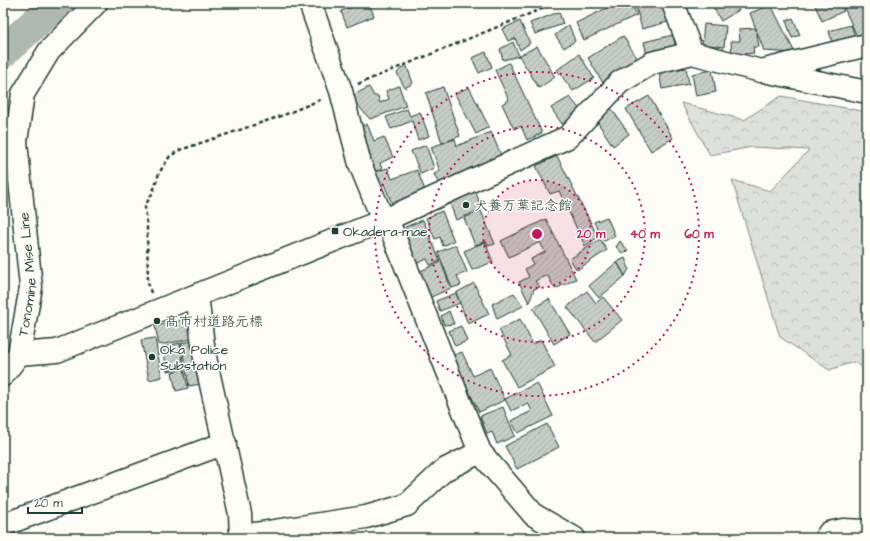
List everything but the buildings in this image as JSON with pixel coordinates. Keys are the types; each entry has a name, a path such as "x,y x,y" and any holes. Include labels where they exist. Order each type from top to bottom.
{"street":[{"name":"Tonomine Mise Line","path":"3,374 19,354 31,287 16,142 23,94 49,51 96,3"},
{"path":"310,3 341,92 360,164 385,219 480,452 534,515 574,538"},
{"path":"673,3 692,53"},
{"path":"761,71 867,45"},
{"path":"19,354 57,351 385,219 568,137 620,82 652,63 692,53 761,71 867,92"},
{"path":"197,295 204,353 240,514 241,537 366,517 407,505 444,470 480,452"},
{"path":"3,525 225,443"},
{"path":"826,538 829,533 843,530 867,531"}],"path":[{"path":"156,311 148,283 145,206 153,192 159,173 170,156 180,150 284,114 341,92 556,3"}],"green space":[{"path":"781,96 867,112 867,370 854,362 829,370 780,337 732,180 770,191 809,150 752,147 710,155 681,103 744,120"}],"waterway":[{"path":"3,52 57,3"}],"place":[{"name":"犬養万葉記念館","path":"466,205"},
{"name":"Okadera-mae","path":"335,231"},
{"name":"髙市村道路元標","path":"157,321"},
{"name":"Oka Police Substation","path":"152,357"}]}
